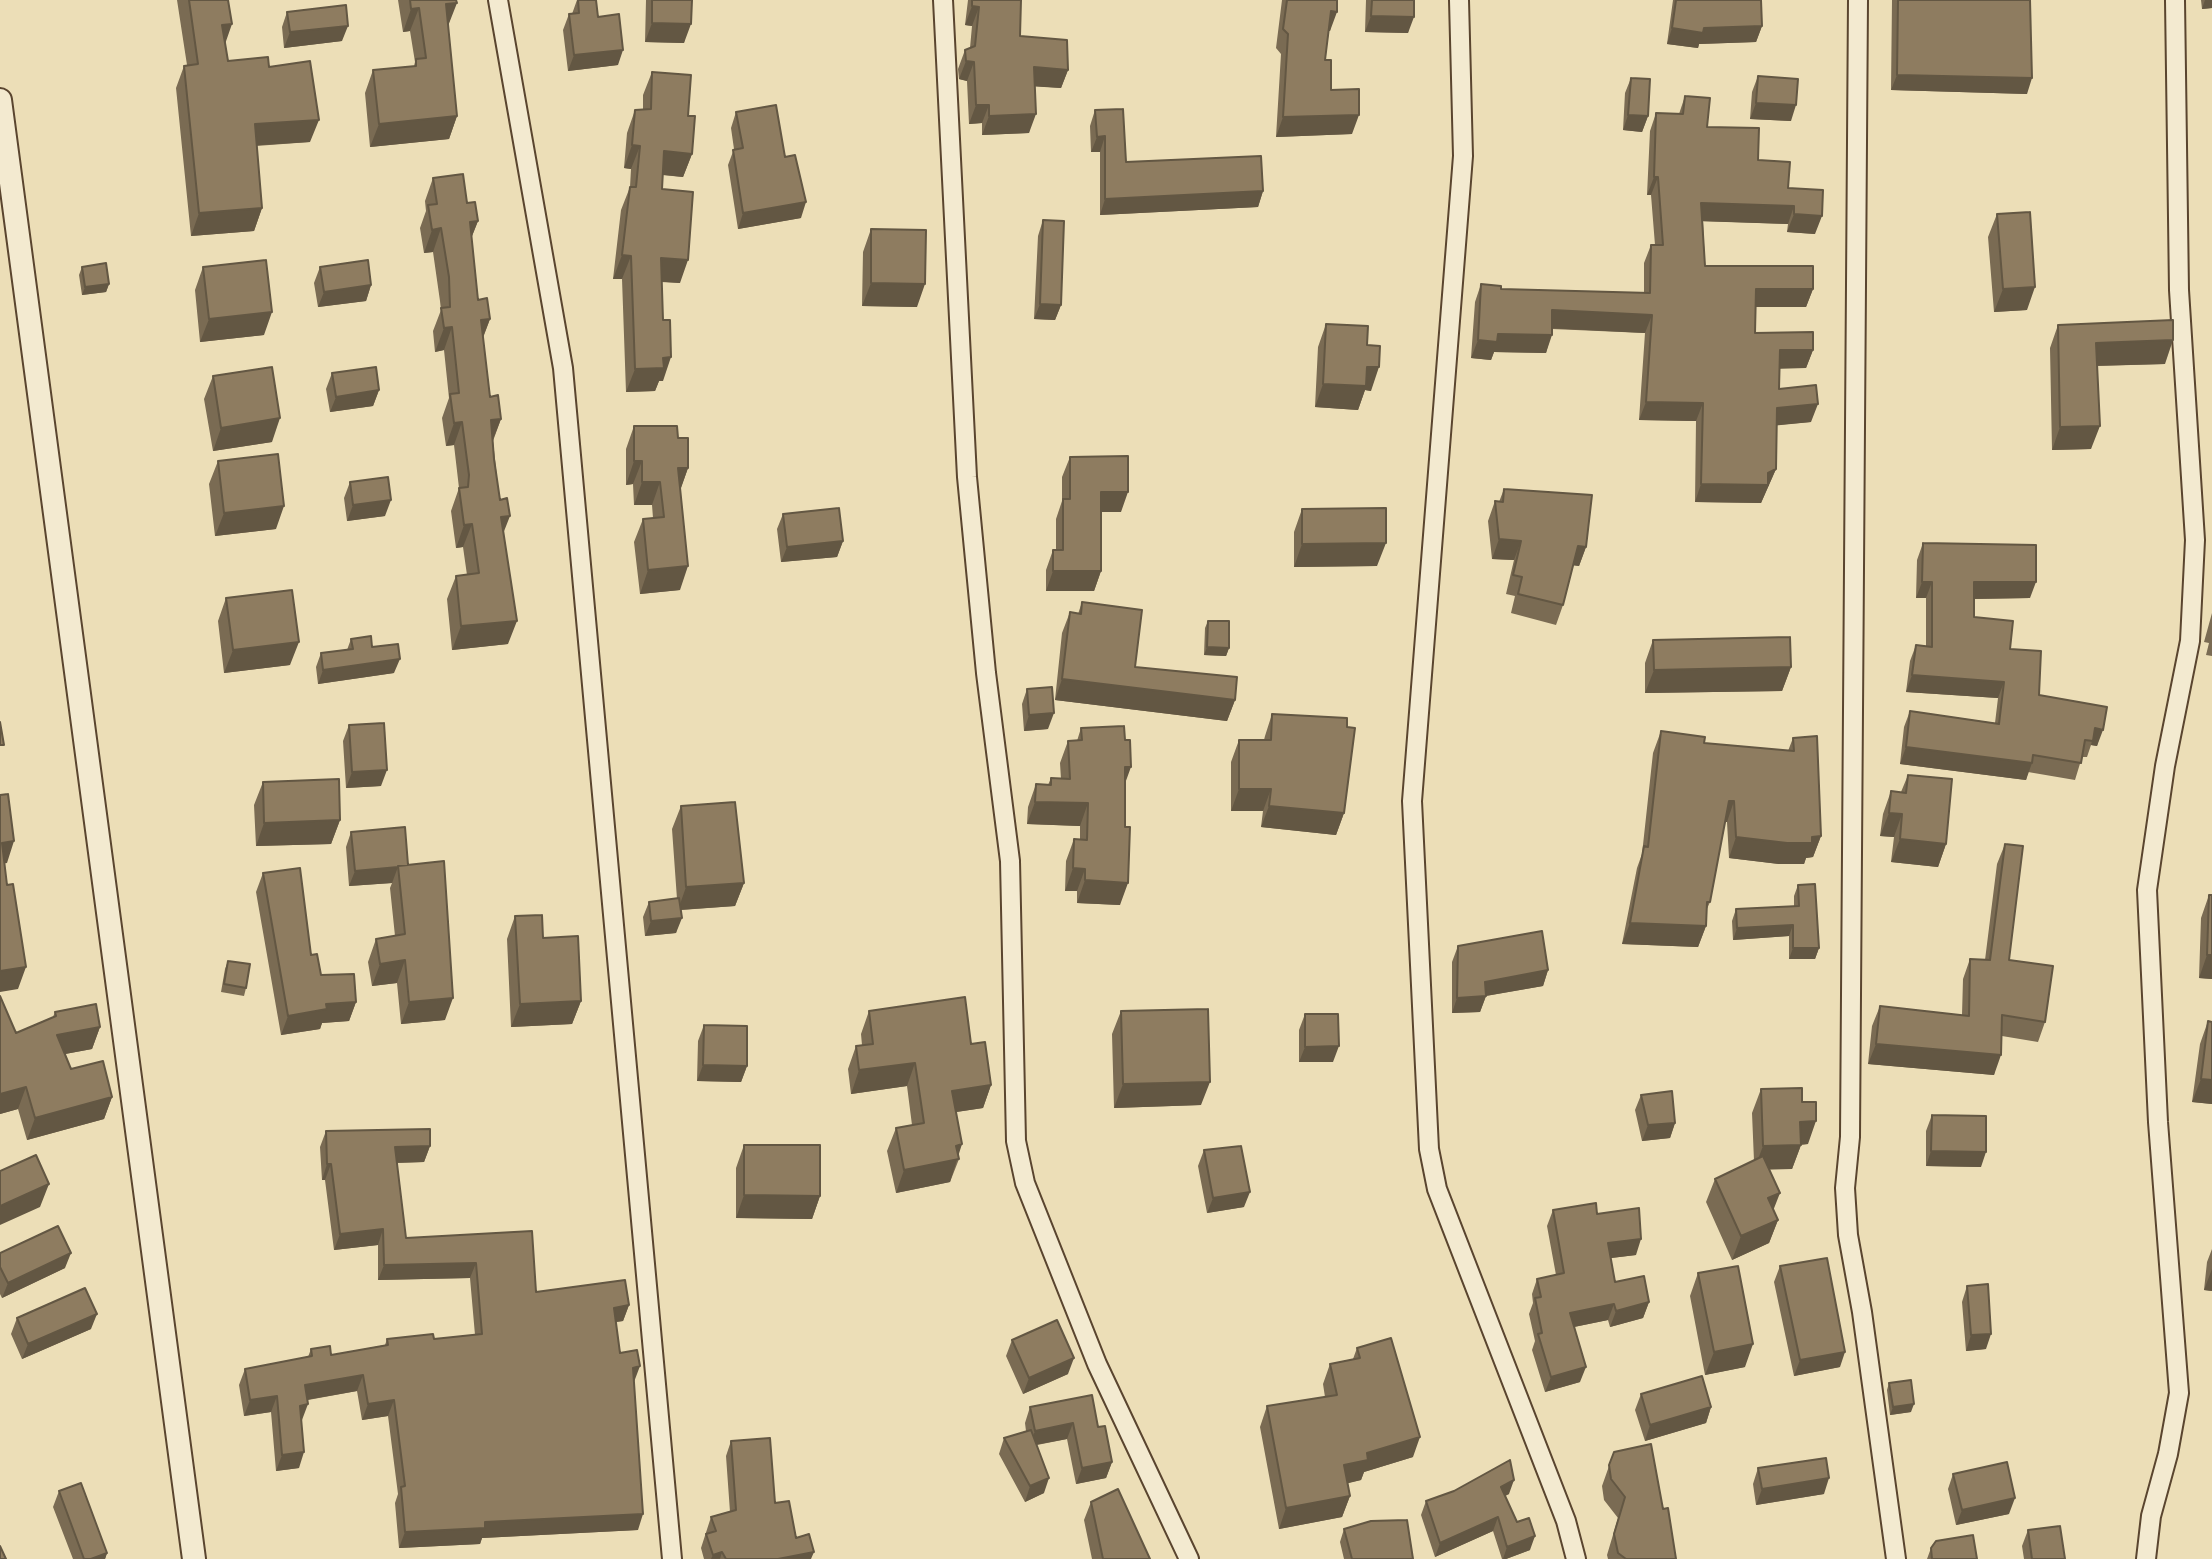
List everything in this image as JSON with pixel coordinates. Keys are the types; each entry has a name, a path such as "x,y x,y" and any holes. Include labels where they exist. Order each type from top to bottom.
{"street":[{"path":"498,0 563,368 672,1559"},
{"path":"943,0 967,477 986,673 1010,861 1016,1141 1025,1183 1097,1364 1189,1559"},
{"path":"1459,0 1463,156 1412,801 1429,1149 1437,1189 1566,1521 1576,1559"},
{"path":"1858,0 1850,1137 1845,1188 1848,1235 1896,1559"},
{"path":"2146,1559 2151,1516 2168,1454 2179,1393 2158,1122 2147,890 2165,766 2190,641 2195,540 2179,290 2175,0"},
{"path":"0,100 194,1559"}],"building":[{"path":"189,0 228,0 232,24 222,25 228,61 268,57 269,67 310,61 319,120 255,124 262,208 199,213 184,66 198,64"},
{"path":"410,0 456,0 457,3 446,4 457,116 379,124 373,70 416,66 416,59 426,58 419,8 411,9"},
{"path":"578,0 596,0 598,17 619,14 623,50 574,55 569,14 579,13"},
{"path":"652,0 692,0 691,24 652,23"},
{"path":"972,0 1021,0 1020,36 1067,40 1068,70 1034,67 1036,114 989,116 989,105 976,105 974,62 966,61 965,50 975,46 979,7 972,6"},
{"path":"1287,0 1337,0 1337,12 1331,11 1325,60 1331,60 1331,90 1359,89 1359,115 1283,117 1288,34 1283,29"},
{"path":"1372,0 1414,0 1414,17 1371,16"},
{"path":"1676,0 1761,0 1762,26 1704,28 1703,33 1672,28"},
{"path":"1898,0 2030,0 2032,78 1897,75"},
{"path":"346,5 348,26 290,32 287,12"},
{"path":"652,72 691,75 688,116 695,116 692,154 664,151 662,189 693,192 688,260 661,258 663,320 670,320 671,357 663,358 664,368 635,369 631,256 622,255 630,187 636,187 640,146 632,145 635,110 651,109"},
{"path":"1758,76 1798,79 1796,105 1756,103"},
{"path":"1631,78 1650,79 1648,116 1628,115"},
{"path":"1685,96 1710,98 1707,127 1759,128 1758,160 1790,162 1788,188 1823,190 1822,216 1794,214 1794,206 1701,203 1705,266 1813,266 1813,289 1756,289 1755,333 1813,332 1813,350 1780,350 1779,389 1816,385 1818,404 1777,408 1776,469 1768,473 1768,485 1701,484 1703,403 1646,402 1652,315 1552,310 1552,335 1498,334 1497,342 1478,340 1481,284 1501,286 1501,289 1650,293 1651,245 1663,245 1658,177 1654,177 1656,113 1683,114"},
{"path":"776,105 785,157 795,155 806,202 743,213 733,150 743,148 736,112"},
{"path":"1123,109 1126,162 1261,156 1263,191 1105,199 1105,136 1097,137 1095,110"},
{"path":"463,174 467,203 475,202 478,221 470,222 478,300 487,298 490,319 481,320 490,397 498,395 501,419 491,420 494,459 500,500 507,498 510,516 501,517 517,621 461,626 456,576 479,573 472,524 464,525 459,488 468,487 469,475 462,422 454,423 450,394 459,393 452,327 444,328 441,308 450,307 449,277 441,228 432,230 428,205 437,204 433,178"},
{"path":"2030,212 2035,287 2003,289 1997,214"},
{"path":"1043,220 1064,221 1061,305 1040,304"},
{"path":"871,229 926,230 925,284 871,283"},
{"path":"266,260 272,312 209,319 203,267"},
{"path":"368,260 371,285 324,292 320,267"},
{"path":"106,263 109,284 85,287 82,267"},
{"path":"2173,320 2173,340 2096,343 2100,426 2060,427 2058,325"},
{"path":"1326,324 1368,326 1367,345 1380,346 1379,367 1367,367 1366,386 1323,384"},
{"path":"272,367 280,418 221,428 213,376"},
{"path":"376,367 379,390 336,397 332,373"},
{"path":"634,426 677,426 678,438 688,438 688,468 678,468 688,566 648,570 643,519 664,517 660,482 642,482 642,461 634,461"},
{"path":"278,454 284,506 224,513 218,461"},
{"path":"1128,456 1128,492 1101,492 1101,571 1053,571 1053,550 1063,550 1063,499 1070,499 1070,457"},
{"path":"388,477 391,500 353,505 350,482"},
{"path":"1504,489 1592,495 1586,547 1578,546 1563,605 1518,594 1522,577 1513,575 1521,541 1499,539 1495,501 1503,502"},
{"path":"839,508 843,541 787,547 783,514"},
{"path":"1386,508 1386,543 1302,544 1302,509"},
{"path":"1923,543 2036,545 2036,582 1974,582 1974,617 2013,621 2010,649 2041,651 2039,695 2107,707 2103,730 2095,728 2093,741 2085,740 2081,763 2033,755 2032,763 1906,747 1910,711 1999,724 2004,682 1912,675 1916,645 1932,647 1932,582 1922,582"},
{"path":"292,590 299,642 233,650 226,598"},
{"path":"1082,602 1142,610 1135,667 1237,677 1235,700 1062,679 1070,612 1081,614"},
{"path":"1208,621 1229,621 1229,648 1207,647"},
{"path":"371,636 372,647 398,644 400,659 323,670 321,653 353,649 351,639"},
{"path":"1790,637 1791,667 1654,670 1653,640"},
{"path":"1052,687 1054,713 1029,715 1027,689"},
{"path":"1272,714 1347,718 1347,727 1355,728 1344,813 1269,806 1271,789 1239,789 1239,740 1271,740"},
{"path":"0,722 4,745 0,745"},
{"path":"384,723 387,770 352,772 349,725"},
{"path":"1124,726 1125,740 1130,740 1131,767 1125,767 1125,827 1130,827 1128,883 1085,880 1085,869 1073,868 1074,839 1087,840 1088,803 1035,802 1036,784 1051,785 1051,778 1070,779 1068,741 1082,740 1081,728"},
{"path":"1661,731 1705,737 1704,743 1794,751 1793,738 1817,736 1821,836 1812,837 1812,843 1736,837 1734,801 1729,801 1710,902 1707,902 1706,926 1630,923 1644,846 1648,847"},
{"path":"1908,775 1952,779 1946,844 1900,839 1902,814 1889,813 1891,791 1906,793"},
{"path":"339,779 340,820 264,823 263,782"},
{"path":"8,794 14,841 2,843 7,885 13,884 26,967 0,971 0,795"},
{"path":"735,802 744,883 686,887 681,806"},
{"path":"405,827 408,865 355,871 351,832"},
{"path":"2005,844 2023,846 2009,960 2053,966 2045,1022 2002,1015 2001,1055 1876,1044 1880,1006 1969,1016 1970,959 1990,960"},
{"path":"444,861 453,998 409,1002 405,960 380,964 376,939 405,934 398,866"},
{"path":"300,868 311,955 317,954 321,975 354,974 356,1002 326,1004 327,1009 288,1016 263,873"},
{"path":"1815,884 1819,948 1793,948 1793,925 1737,928 1736,909 1799,906 1798,885"},
{"path":"2209,895 2212,895 2212,955 2207,955"},
{"path":"679,898 682,918 651,921 649,902"},
{"path":"542,915 543,938 578,936 581,1001 520,1004 515,916"},
{"path":"1542,931 1548,970 1485,982 1486,996 1457,998 1458,946"},
{"path":"228,961 250,964 246,988 224,984"},
{"path":"0,996 16,1033 56,1016 55,1012 96,1004 100,1027 57,1035 71,1069 103,1061 112,1097 35,1118 26,1087 0,1094"},
{"path":"965,997 971,1044 985,1042 991,1085 952,1091 962,1144 956,1146 959,1159 904,1170 896,1128 924,1123 915,1063 859,1070 856,1046 873,1044 869,1011"},
{"path":"1208,1009 1210,1082 1123,1084 1121,1011"},
{"path":"1305,1014 1338,1014 1339,1046 1305,1047"},
{"path":"2208,1021 2212,1022 2212,1080 2201,1079"},
{"path":"704,1025 747,1026 747,1066 703,1065"},
{"path":"1802,1088 1802,1102 1816,1102 1816,1121 1800,1122 1801,1145 1763,1146 1761,1089"},
{"path":"1672,1091 1675,1123 1648,1125 1641,1095"},
{"path":"1932,1115 1986,1116 1986,1152 1931,1151"},
{"path":"430,1129 430,1146 395,1147 406,1238 532,1231 536,1292 625,1280 629,1305 614,1308 620,1353 637,1350 640,1366 633,1368 643,1514 485,1522 485,1528 405,1532 401,1487 405,1486 394,1400 368,1404 363,1375 305,1385 308,1404 300,1406 304,1452 282,1455 277,1396 250,1400 245,1369 312,1356 311,1349 330,1346 331,1355 388,1345 387,1339 433,1334 434,1339 482,1334 476,1263 384,1265 383,1229 340,1234 331,1164 327,1164 326,1131"},
{"path":"744,1145 820,1145 820,1196 744,1195"},
{"path":"1241,1146 1250,1192 1213,1198 1204,1150"},
{"path":"36,1155 49,1184 0,1206 0,1171"},
{"path":"1763,1156 1780,1193 1768,1198 1778,1220 1741,1236 1715,1179"},
{"path":"1596,1203 1597,1214 1639,1208 1641,1239 1608,1243 1615,1282 1644,1276 1649,1302 1616,1311 1614,1304 1570,1313 1586,1367 1551,1377 1538,1334 1542,1333 1535,1298 1541,1297 1537,1279 1564,1273 1553,1210"},
{"path":"58,1226 71,1253 8,1283 0,1267 0,1253"},
{"path":"1827,1258 1845,1352 1800,1360 1780,1266"},
{"path":"1738,1266 1753,1344 1714,1352 1698,1273"},
{"path":"1988,1284 1991,1334 1971,1335 1967,1286"},
{"path":"85,1288 97,1314 28,1344 17,1318"},
{"path":"1057,1320 1074,1358 1029,1378 1012,1340"},
{"path":"1391,1338 1420,1437 1367,1453 1368,1460 1344,1465 1350,1496 1286,1508 1267,1406 1337,1395 1330,1364 1360,1358 1357,1348"},
{"path":"1702,1376 1711,1407 1650,1425 1641,1394"},
{"path":"1911,1380 1914,1404 1893,1407 1889,1383"},
{"path":"1092,1395 1098,1427 1105,1426 1112,1462 1082,1468 1073,1423 1035,1431 1030,1407"},
{"path":"1031,1430 1049,1478 1030,1486 1004,1438"},
{"path":"770,1438 775,1503 789,1501 796,1538 809,1534 814,1552 778,1559 726,1559 722,1552 713,1555 706,1534 716,1531 711,1517 736,1510 731,1441"},
{"path":"1651,1444 1663,1509 1668,1508 1676,1559 1626,1559 1618,1553 1614,1534 1625,1497 1611,1479 1609,1465 1614,1452"},
{"path":"1826,1458 1829,1478 1762,1489 1758,1468"},
{"path":"1510,1460 1514,1480 1501,1487 1517,1522 1529,1518 1535,1536 1507,1547 1498,1517 1440,1543 1426,1501 1454,1491"},
{"path":"2007,1462 2015,1498 1962,1510 1953,1474"},
{"path":"81,1483 107,1553 91,1559 84,1559 59,1491"},
{"path":"1118,1489 1150,1559 1103,1559 1091,1502"},
{"path":"1407,1520 1413,1559 1352,1559 1344,1529 1371,1521"},
{"path":"2060,1526 2065,1559 2032,1559 2028,1530"},
{"path":"1973,1535 1977,1559 1932,1559 1931,1548 1936,1541"}]}
